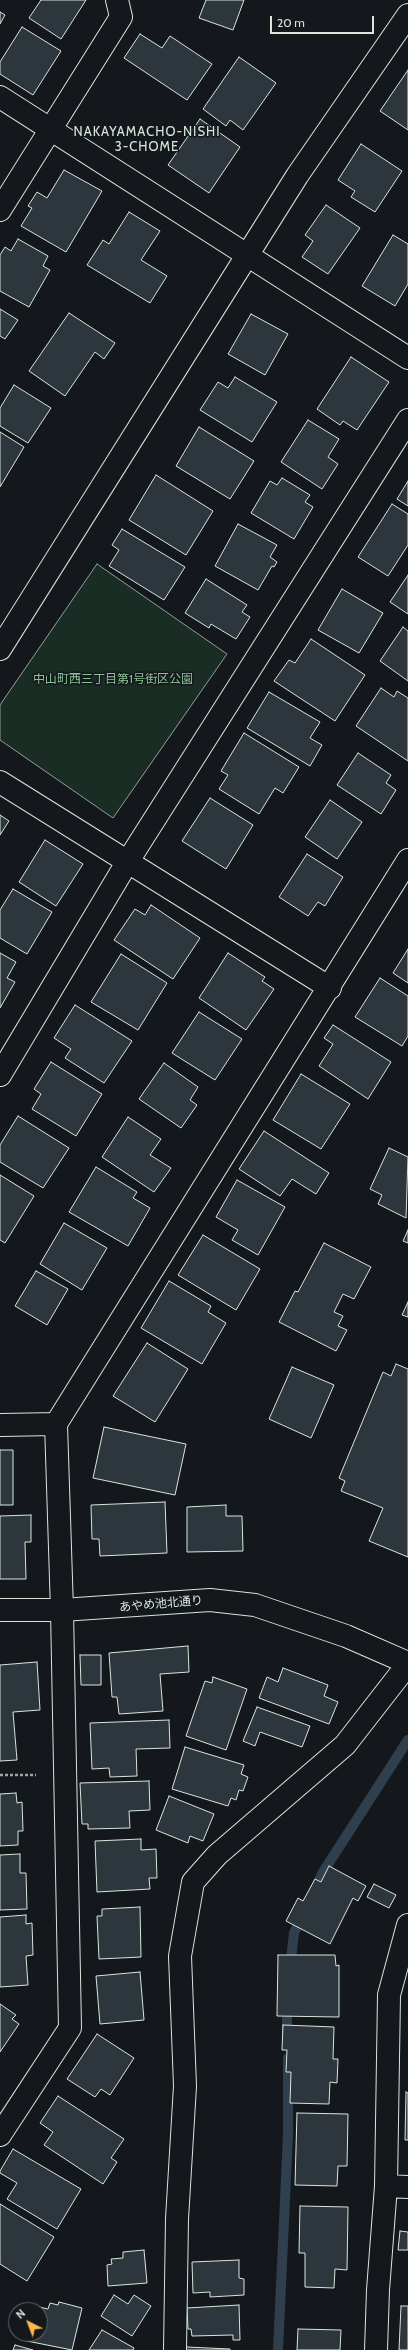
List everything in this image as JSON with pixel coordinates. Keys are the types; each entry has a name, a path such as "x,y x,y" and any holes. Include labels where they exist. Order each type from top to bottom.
{"street":[{"path":"0,210 121,17 117,0"},
{"path":"0,649 297,176 408,15"},
{"path":"0,97 408,358"},
{"path":"0,1074 128,861 408,420"},
{"path":"0,782 330,988"},
{"path":"0,2135 70,2028 62,1610 56,1424 330,988 408,860"},
{"path":"0,1425 56,1424"},
{"name":"あやめ池北通り","path":"0,1610 62,1610 210,1600 255,1605 346,1636 408,1663"},
{"path":"175,2350 177,2219 185,2086 180,1956 193,1882 217,1855 345,1745 408,1663"},
{"path":"376,2350 378,2290 386,2186 389,1996 408,1925"},
{"path":"386,2186 408,2187"}],"path":[{"path":"0,1775 65,1775"}],"green space":[{"name":"中山町西三丁目第1号街区公園","path":"97,564 227,654 113,818 0,740 0,705"}],"building":[{"path":"41,0 86,0 61,39 29,18"},
{"path":"206,0 244,0 233,30 199,18"},
{"path":"0,12 5,15 0,24"},
{"path":"22,27 61,51 33,95 0,74 0,62"},
{"path":"140,34 162,48 170,36 212,64 187,100 124,58"},
{"path":"239,57 276,83 243,130 230,120 226,126 203,109"},
{"path":"408,70 408,130 380,111"},
{"path":"200,119 240,147 209,193 168,165"},
{"path":"361,144 402,171 375,212 351,197 355,191 338,180"},
{"path":"64,170 102,191 66,252 21,226 32,208 28,206 37,192 47,198"},
{"path":"326,205 360,228 328,274 302,257 313,241 305,235"},
{"path":"129,212 160,231 141,260 167,276 150,303 87,265 103,240 109,244"},
{"path":"393,235 408,244 408,284 395,306 362,286"},
{"path":"18,239 48,256 43,266 50,270 29,307 0,291 0,255 5,247 11,251"},
{"path":"0,309 18,320 5,339 0,336"},
{"path":"69,313 115,343 104,359 95,352 65,396 29,371"},
{"path":"251,314 288,334 265,375 228,354"},
{"path":"351,357 389,382 357,430 343,421 340,425 317,409"},
{"path":"235,377 277,402 252,442 200,410 218,382 228,388"},
{"path":"14,385 51,408 28,443 0,426 0,408"},
{"path":"308,420 339,439 328,457 338,464 322,489 281,462"},
{"path":"199,427 254,461 230,499 176,466"},
{"path":"0,432 24,447 0,487"},
{"path":"156,475 213,511 186,555 129,520"},
{"path":"282,478 310,495 305,502 313,507 294,539 251,513 270,481 277,485"},
{"path":"408,481 408,506 397,499"},
{"path":"392,504 408,514 408,545 388,576 358,557"},
{"path":"238,524 277,545 270,557 277,562 274,567 272,566 258,590 215,566"},
{"path":"122,529 185,567 164,600 109,566 119,550 112,545"},
{"path":"408,575 408,614 390,602"},
{"path":"206,579 247,605 242,612 250,617 236,639 211,624 209,628 185,613"},
{"path":"342,589 383,613 359,653 318,630"},
{"path":"403,627 408,631 408,681 380,661"},
{"path":"311,639 365,675 335,721 274,681 289,660 295,663"},
{"path":"381,688 394,697 397,691 408,698 408,761 356,726"},
{"path":"269,692 320,722 310,738 322,745 310,766 247,728"},
{"path":"244,733 299,767 283,793 275,788 259,814 219,789 228,775 221,771"},
{"path":"358,753 391,775 386,783 396,790 381,814 337,785"},
{"path":"210,798 253,825 226,869 182,841"},
{"path":"330,800 362,822 337,859 305,837"},
{"path":"0,815 9,821 0,835"},
{"path":"45,840 83,864 56,906 19,882"},
{"path":"307,854 343,877 325,906 318,902 308,916 279,897"},
{"path":"13,889 52,912 27,954 0,938 0,910"},
{"path":"151,905 200,938 173,979 114,940 135,909 145,915"},
{"path":"408,949 408,983 393,973"},
{"path":"0,953 16,962 7,978 15,982 0,1008"},
{"path":"228,953 265,977 262,981 274,989 246,1030 199,998"},
{"path":"121,954 167,983 138,1030 91,1002"},
{"path":"380,978 408,996 408,1036 402,1046 355,1017"},
{"path":"75,1005 132,1041 104,1083 65,1058 71,1049 54,1038"},
{"path":"199,1012 242,1039 215,1080 172,1053"},
{"path":"333,1025 391,1062 368,1099 319,1066 333,1044 324,1038"},
{"path":"51,1062 102,1094 76,1136 32,1109 41,1094 34,1089"},
{"path":"164,1063 198,1087 190,1100 197,1105 181,1128 139,1099"},
{"path":"301,1074 350,1104 321,1149 273,1120"},
{"path":"18,1116 69,1148 43,1188 0,1162 0,1145"},
{"path":"128,1117 161,1139 150,1155 171,1168 154,1192 102,1157"},
{"path":"264,1131 329,1173 316,1194 292,1179 280,1196 239,1169"},
{"path":"389,1148 408,1157 406,1218 378,1204 382,1195 370,1189"},
{"path":"96,1167 137,1192 133,1198 150,1208 128,1246 69,1212"},
{"path":"0,1175 34,1196 5,1243 0,1240"},
{"path":"237,1180 285,1207 258,1255 232,1240 238,1230 216,1217"},
{"path":"64,1223 107,1248 82,1290 40,1264"},
{"path":"408,1230 408,1243 403,1241"},
{"path":"203,1235 260,1269 236,1310 178,1275"},
{"path":"324,1243 371,1267 354,1299 343,1294 334,1312 343,1316 338,1326 347,1330 336,1351 279,1322 295,1291 298,1292"},
{"path":"36,1271 68,1289 47,1325 15,1306"},
{"path":"169,1281 211,1306 208,1312 226,1323 202,1364 141,1328"},
{"path":"408,1302 408,1317 402,1315"},
{"path":"147,1343 188,1369 155,1422 113,1396"},
{"path":"396,1364 408,1369 408,1557 369,1541 383,1508 341,1491 345,1481 339,1478 383,1372 391,1376"},
{"path":"292,1367 334,1385 311,1438 269,1419"},
{"path":"104,1427 186,1444 175,1495 93,1478"},
{"path":"0,1450 13,1450 13,1505 0,1505"},
{"path":"165,1502 167,1553 100,1556 99,1539 92,1539 91,1505"},
{"path":"226,1505 226,1516 242,1516 243,1551 187,1552 187,1507"},
{"path":"31,1515 31,1542 25,1542 26,1579 0,1579 0,1516"},
{"path":"188,1646 189,1672 160,1674 163,1711 119,1714 117,1697 112,1697 109,1653"},
{"path":"80,1655 101,1655 101,1685 81,1685"},
{"path":"37,1662 40,1710 13,1712 17,1760 0,1761 0,1665"},
{"path":"283,1668 328,1685 324,1696 338,1702 329,1724 259,1698 267,1677 278,1682"},
{"path":"213,1677 247,1689 226,1750 186,1736 205,1681 212,1683"},
{"path":"257,1707 310,1726 302,1747 260,1732 255,1746 243,1741"},
{"path":"169,1720 170,1748 136,1749 137,1776 110,1777 109,1768 92,1769 90,1723"},
{"path":"185,1747 244,1765 241,1774 248,1777 243,1791 239,1790 236,1800 231,1798 228,1806 172,1789"},
{"path":"149,1781 150,1810 129,1811 130,1828 88,1829 88,1824 82,1824 80,1783"},
{"path":"16,1793 17,1803 22,1802 23,1831 18,1831 18,1845 0,1846 0,1794"},
{"path":"169,1796 214,1814 203,1841 190,1836 188,1843 156,1830"},
{"path":"141,1839 141,1850 156,1849 157,1878 149,1878 150,1889 97,1892 95,1841"},
{"path":"20,1854 20,1873 26,1873 27,1909 0,1910 0,1855"},
{"path":"329,1866 366,1886 358,1901 353,1898 330,1944 286,1921 298,1898 303,1901 315,1879 321,1882"},
{"path":"374,1884 396,1895 389,1908 367,1897"},
{"path":"140,1907 141,1957 99,1959 97,1916 102,1916 102,1909"},
{"path":"26,1915 26,1924 32,1923 33,1955 26,1956 28,1985 0,1987 0,1917"},
{"path":"278,1955 335,1955 336,1966 339,1965 339,2017 277,2016"},
{"path":"140,1972 144,2020 100,2024 96,1976"},
{"path":"0,2004 16,2015 12,2019 19,2024 0,2052"},
{"path":"283,2025 334,2027 333,2059 338,2059 337,2083 330,2082 329,2104 290,2103 291,2072 286,2072 287,2050 282,2050"},
{"path":"97,2034 134,2058 110,2095 101,2089 95,2097 67,2079"},
{"path":"406,2092 408,2093 408,2140 405,2140"},
{"path":"58,2096 124,2139 111,2158 117,2162 103,2184 44,2145 53,2132 40,2123"},
{"path":"297,2113 348,2114 347,2166 338,2166 337,2186 295,2185"},
{"path":"13,2149 81,2189 57,2229 7,2199 17,2183 0,2173 0,2171"},
{"path":"0,2204 54,2237 27,2281 0,2264"},
{"path":"300,2206 348,2207 347,2270 335,2269 334,2288 305,2287 305,2253 299,2253"},
{"path":"400,2231 408,2232 408,2250 398,2250"},
{"path":"144,2250 147,2283 108,2286 107,2265 112,2264 111,2259 123,2258 123,2252"},
{"path":"239,2260 239,2278 244,2279 244,2295 210,2297 210,2292 193,2293 192,2262"},
{"path":"114,2295 128,2304 134,2295 151,2306 132,2336 101,2316"},
{"path":"59,2302 82,2308 72,2350 32,2342 48,2342 48,2309 50,2303 58,2305"},
{"path":"239,2305 240,2340 233,2340 233,2335 192,2336 191,2329 188,2329 187,2308"},
{"path":"401,2306 408,2306 408,2350 399,2350"},
{"path":"298,2329 341,2330 340,2350 297,2350"},
{"path":"102,2330 134,2348 133,2350 89,2350"},
{"path":"15,2345 33,2350 13,2350"},
{"path":"186,2347 230,2349 230,2350 186,2350"}],"waterway":[{"path":"313,1893 323,1872 408,1740"},
{"path":"290,1968 294,1933 303,1915"},
{"path":"287,2002 287,2038"},
{"path":"278,2350 288,2135 288,2058"}],"district":[{"name":"NAKAYAMACHO-NISHI 3-CHOME","path":"147,140"}]}
